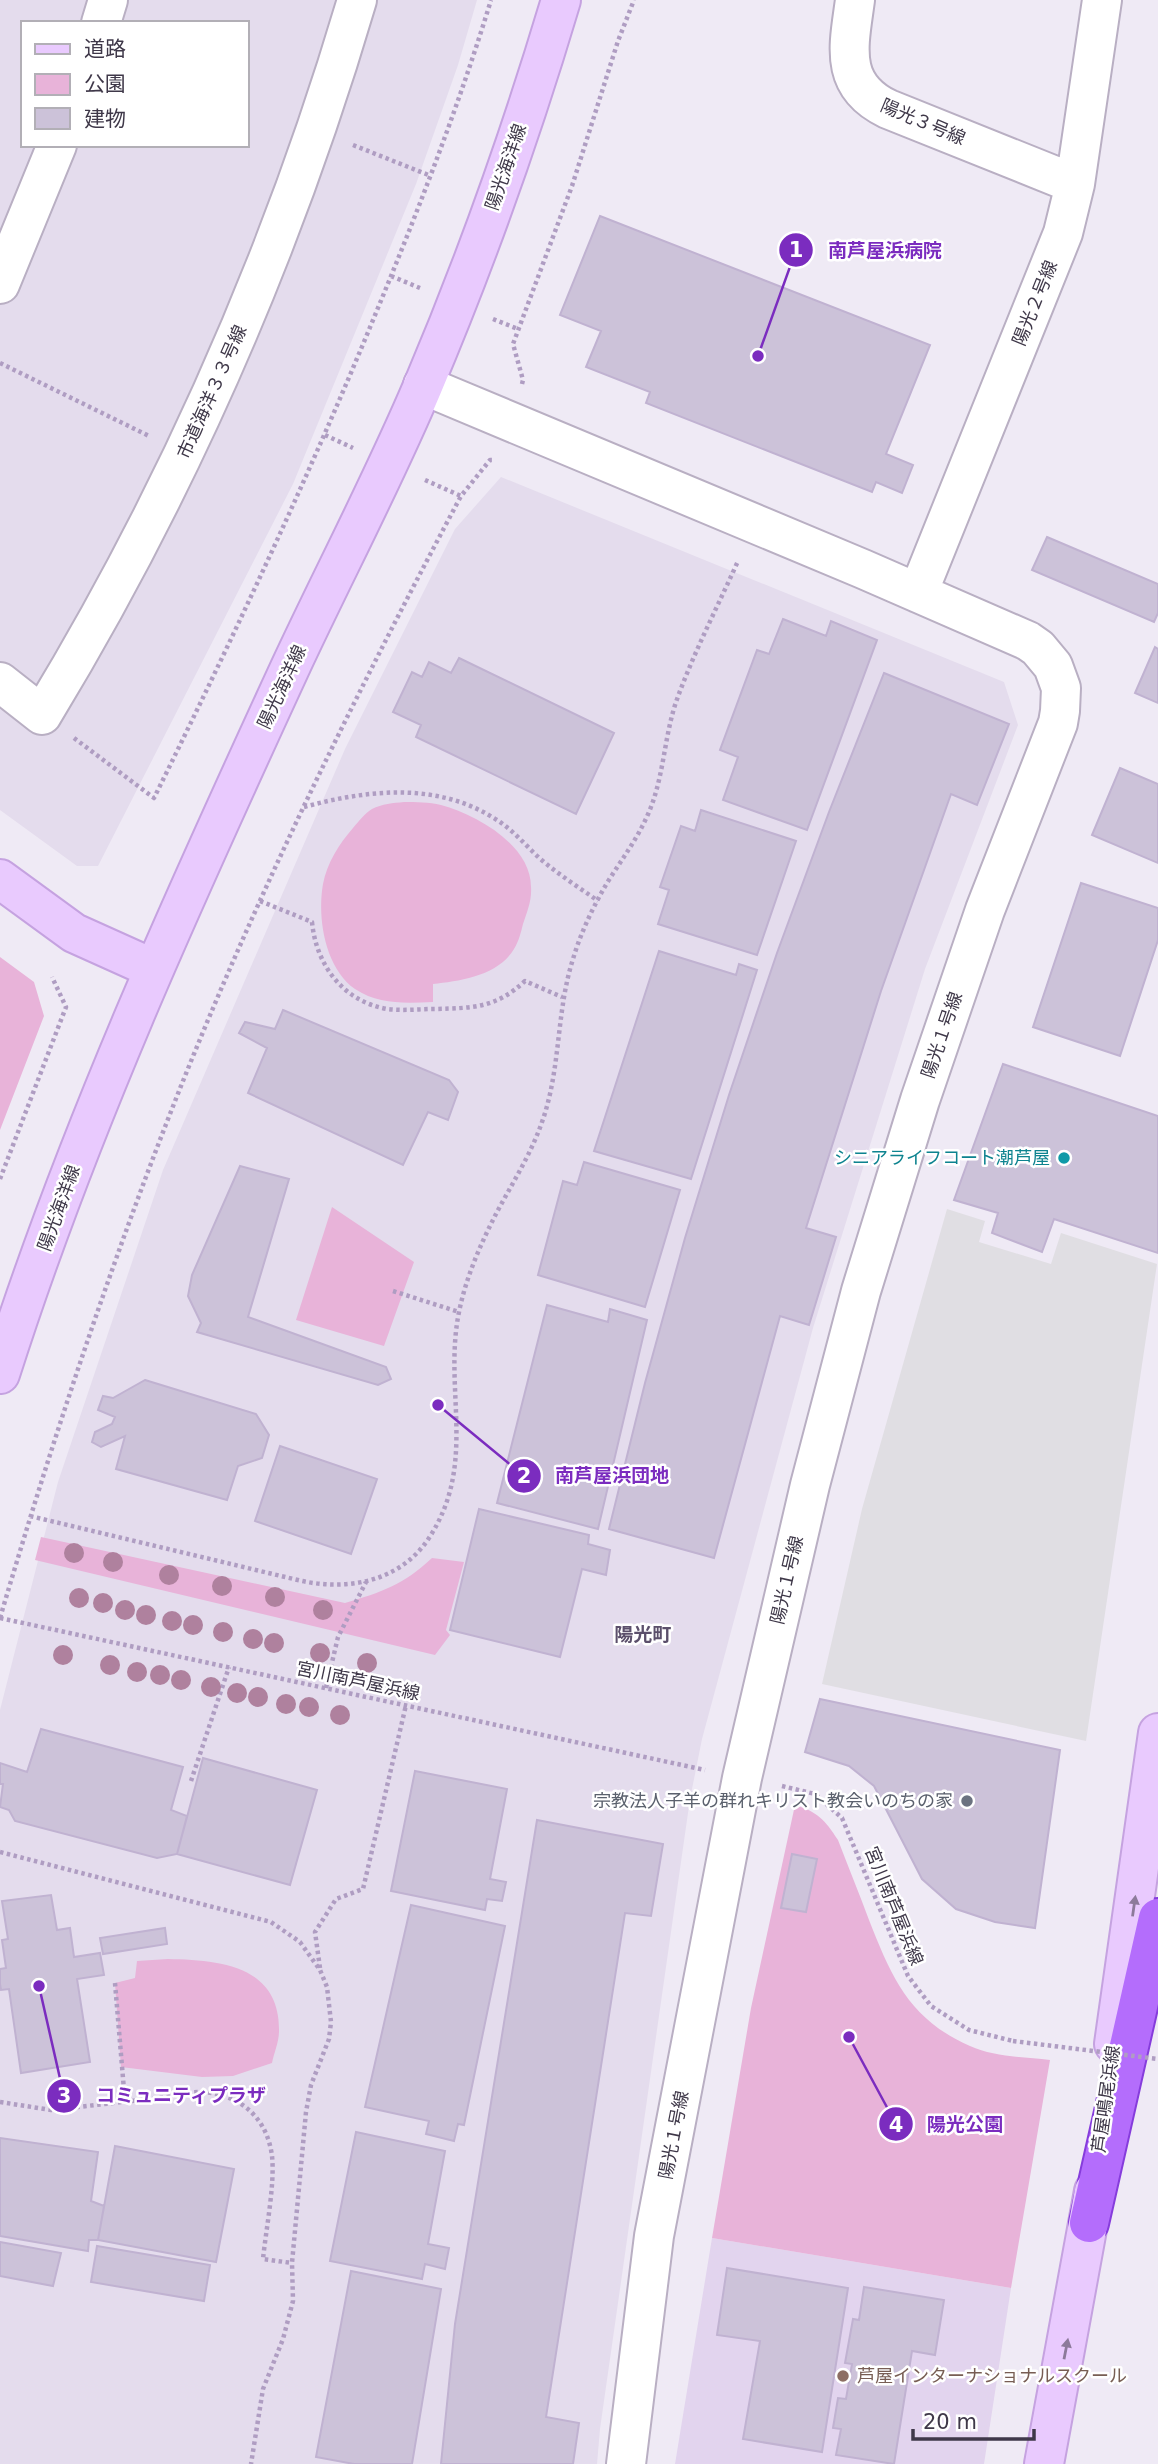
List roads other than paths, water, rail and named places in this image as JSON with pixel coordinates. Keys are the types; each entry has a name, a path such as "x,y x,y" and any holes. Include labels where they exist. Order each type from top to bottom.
{"highway":[{"path":"1089,2223 1158,1918"}],"street":[{"path":"102,21 108,0"},
{"name":"市道海洋３３号線","path":"0,682 42,715 109,600 184,454 249,311 316,131 358,0"},
{"name":"陽光海洋線","path":"0,1374 64,1192 154,969 286,677 423,385 497,193 561,0"},
{"name":"陽光３号線","path":"855,0 849,65 857,83 870,99 888,109 1075,184"},
{"name":"陽光２号線","path":"918,593 1058,248 1075,184 1102,0"},
{"path":"0,284 56,147"},
{"name":"陽光１号線","path":"423,385 1017,636 1038,648 1053,666 1061,688 1058,723 985,910 920,1100 861,1291 810,1485 741,1778 657,2223 626,2464"},
{"path":"0,879 74,933 154,969"},
{"name":"芦屋鳴尾浜線","path":"1044,2464 1089,2223 1158,1733"}],"place":[{"name":"南芦屋浜病院","path":"758,356"},
{"name":"シニアライフコート潮芦屋","path":"1064,1158"},
{"name":"南芦屋浜団地","path":"438,1405"},
{"name":"宗教法人子羊の群れキリスト教会いのちの家","path":"967,1801"},
{"name":"コミュニティプラザ","path":"39,1986"},
{"name":"陽光公園","path":"849,2037"},
{"name":"芦屋インターナショナルスクール","path":"843,2376"}],"district":[{"name":"陽光町","path":"643,1634"}]}
